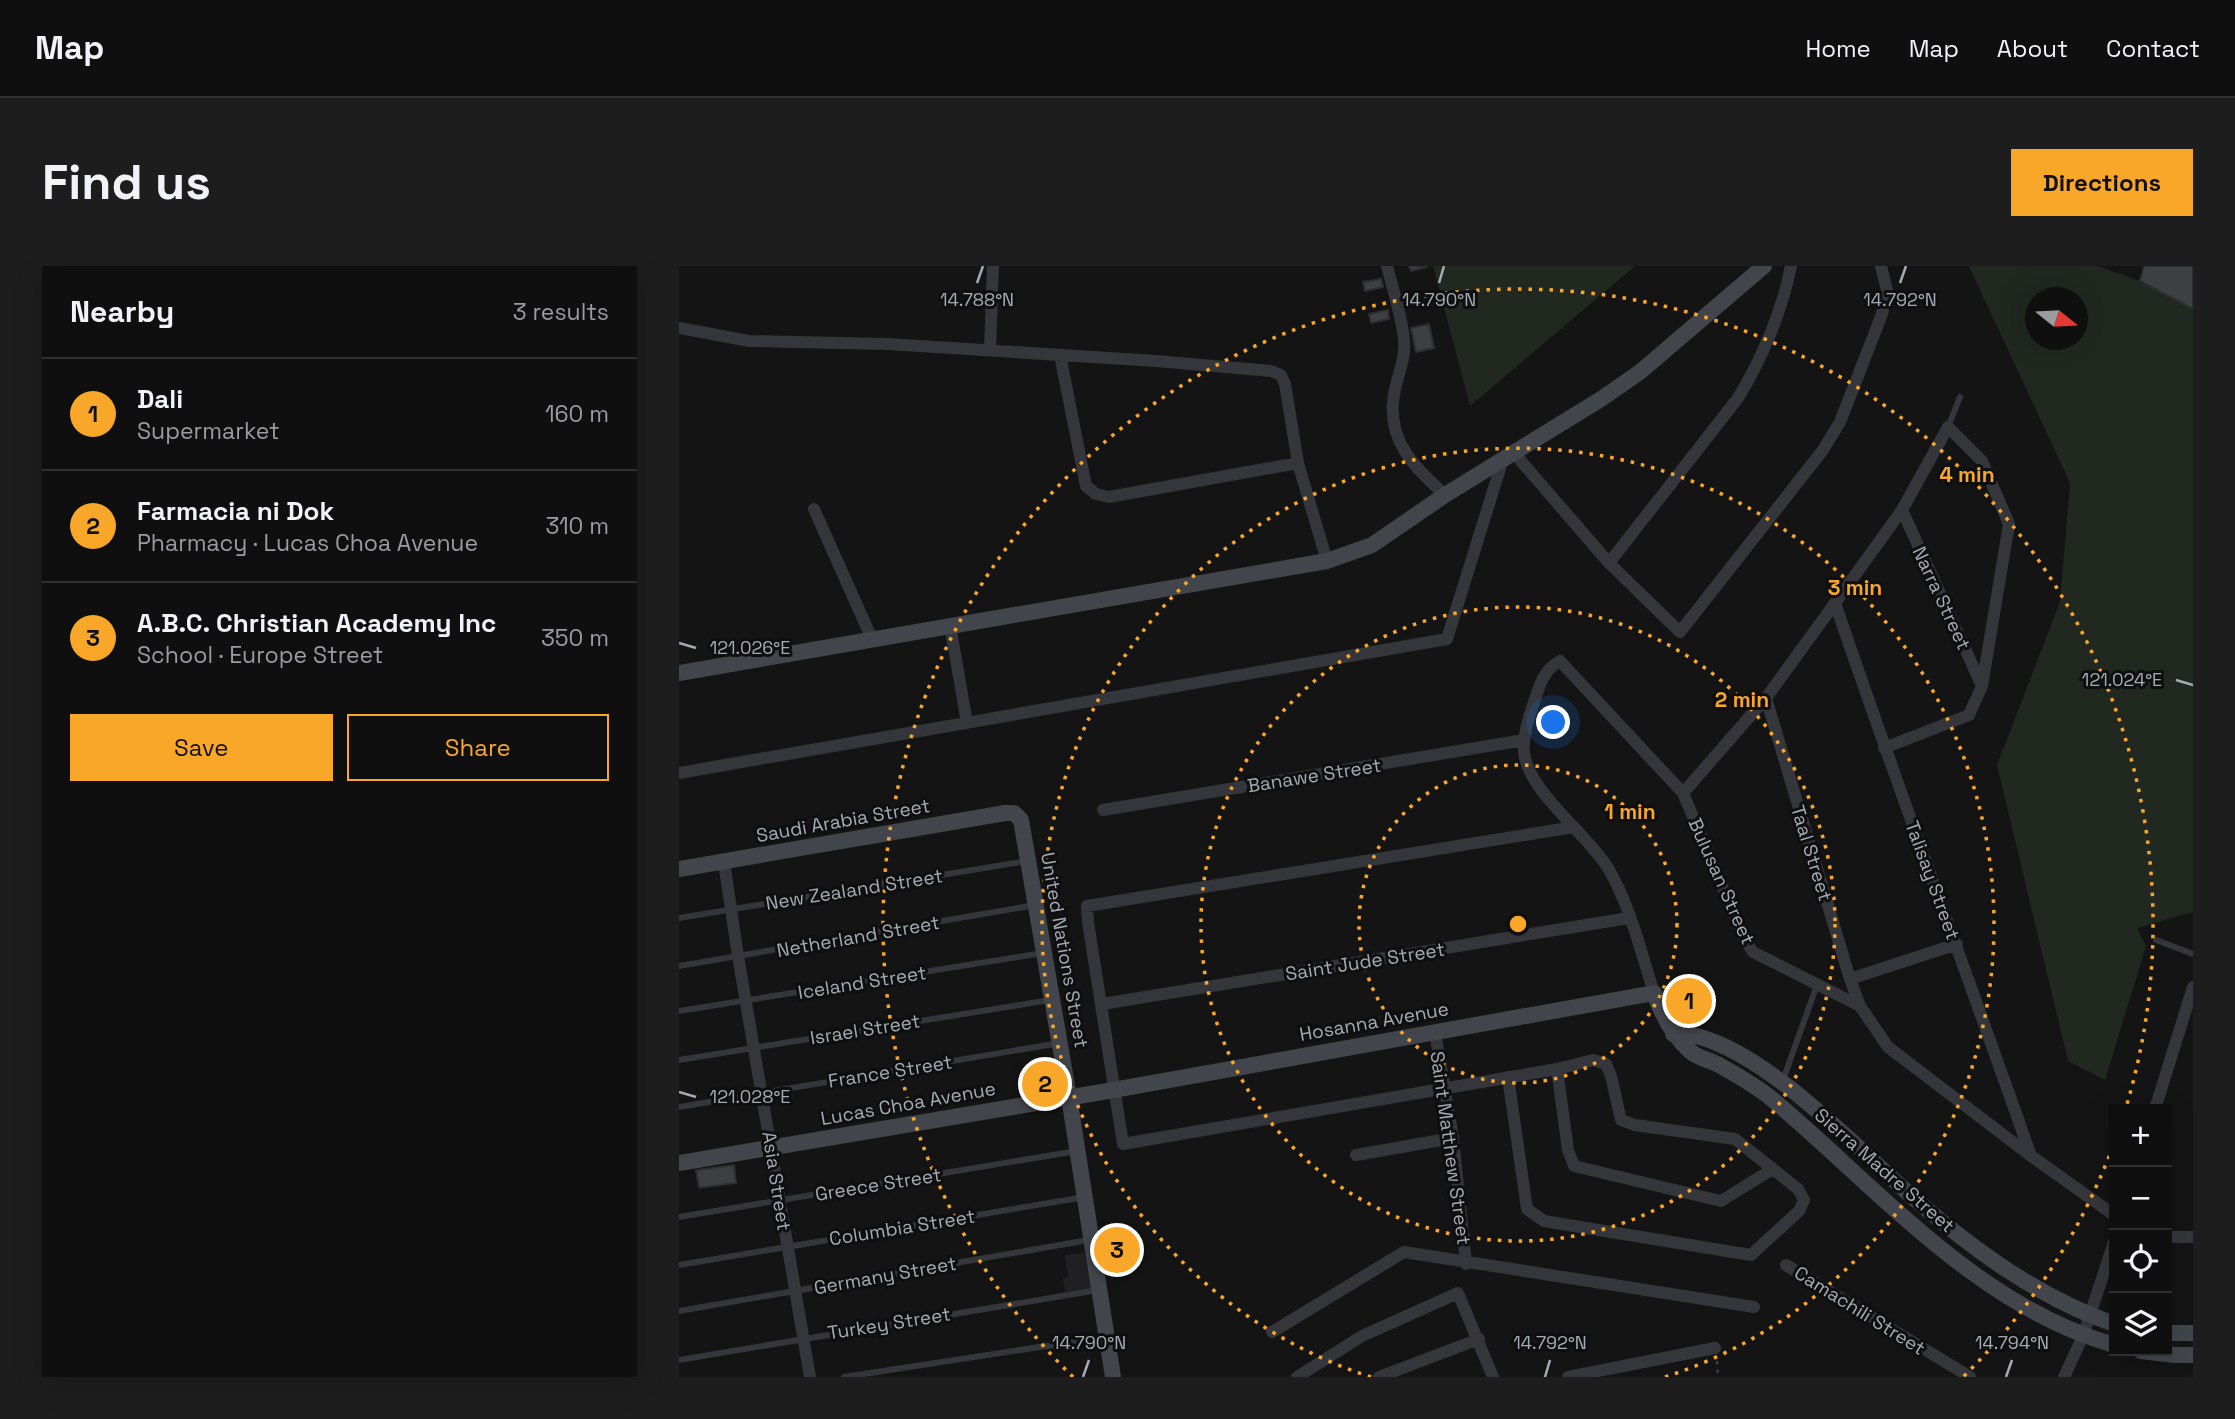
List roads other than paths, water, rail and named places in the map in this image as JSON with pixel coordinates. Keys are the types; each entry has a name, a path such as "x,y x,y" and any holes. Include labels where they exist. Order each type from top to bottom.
{"main road":[{"path":"679,673 1327,561 1372,545 1445,495 1640,372 1763,266"},
{"name":"United Nations Street","path":"1014,813 1021,820 1037,905 1114,1377"},
{"name":"Saudi Arabia Street","path":"679,869 1014,813"},
{"name":"Hosanna Avenue","path":"1109,1091 1654,993"},
{"name":"Sierra Madre Street","path":"1654,993 1674,1034 1692,1053 1743,1078 1771,1098 1903,1219 1968,1268 2032,1310 2083,1336 2109,1344"},
{"name":"Sierra Madre Street","path":"1674,1034 1699,1037 1724,1047 1782,1083 1917,1202 1983,1253 2051,1297 2109,1322"},
{"name":"Lucas Choa Avenue","path":"679,1163 1109,1091"},
{"path":"1846,1166 1860,1150"},
{"path":"2172,1333 2193,1334"},
{"path":"2172,1355 2193,1355"}],"street":[{"path":"990,350 993,266"},
{"path":"1388,266 1404,341 1403,360 1392,412 1407,458 1445,495"},
{"path":"1609,563 1750,379 1787,286 1791,266"},
{"path":"679,773 1447,639 1509,456 1609,563 1679,632 1823,450 1840,422 1882,314 1887,290 1881,266"},
{"path":"679,328 749,341 888,344 1271,371 1281,375 1286,384 1298,464 1327,561"},
{"path":"1060,355 1086,486 1096,494 1109,497 1298,464"},
{"path":"1683,793 1766,698 1835,603 1902,510 1948,427 1982,461 2010,524 1982,686 1969,715 1884,748"},
{"path":"814,509 872,639"},
{"name":"Narra Street","path":"1902,510 1982,686"},
{"name":"Talisay Street","path":"1835,603 1884,748 1957,944 2031,1156"},
{"path":"950,625 967,723"},
{"name":"Sierra Madre Street","path":"1560,661 1550,666 1544,675 1524,740 1528,769 1609,869 1654,993"},
{"name":"Bulusan Street","path":"1560,661 1683,793 1745,940 1753,952 1860,1006 1888,1047 2109,1211"},
{"name":"Taal Street","path":"1766,698 1860,1006"},
{"name":"Banawe Street","path":"1103,810 1524,740"},
{"path":"1508,1077 1527,1209 1544,1221 1751,1255 1799,1211 1804,1200 1798,1189 1735,1139 1621,1121 1606,1064 1593,1060 1557,1069 1508,1077 1444,1088 1123,1144 1109,1091 1101,1004 1087,906 1574,827"},
{"name":"Asia Street","path":"724,862 810,1377"},
{"name":"Saint Jude Street","path":"1101,1004 1629,918"},
{"path":"1850,979 1957,944"},
{"path":"2157,1104 2193,987"},
{"name":"Saint Matthew Street","path":"1435,1032 1453,1138 1466,1264"},
{"path":"1557,1069 1568,1150 1574,1166 1721,1201 1772,1170"},
{"path":"1356,1155 1453,1138"},
{"path":"2172,1237 2193,1237"},
{"path":"1272,1332 1404,1252 1466,1264 1754,1307"},
{"path":"2064,1377 2091,1315 2109,1258"},
{"name":"Camachili Street","path":"1786,1265 1970,1377"},
{"path":"1297,1377 1362,1336 1458,1293 1493,1377"},
{"path":"1379,1377 1479,1339"},
{"path":"1568,1377 1715,1348"}],"lane":[{"path":"1948,427 1960,397"},
{"name":"New Zealand Street","path":"679,918 1029,861"},
{"name":"Netherland Street","path":"679,966 1037,905"},
{"path":"2156,940 2193,954"},
{"name":"Iceland Street","path":"679,1012 1044,953"},
{"path":"1782,1083 1818,983"},
{"name":"Israel Street","path":"679,1060 1052,1000"},
{"name":"France Street","path":"679,1107 1060,1043"},
{"name":"Greece Street","path":"679,1217 1077,1151"},
{"name":"Columbia Street","path":"679,1265 1085,1197"},
{"name":"Germany Street","path":"679,1311 1091,1240"},
{"name":"Turkey Street","path":"679,1360 1100,1289"},
{"path":"844,1377 1107,1337"}],"place":[{"name":"Dali","path":"1689,1001"},
{"name":"Farmacia ni Dok","path":"1045,1084"},
{"name":"A.B.C. Christian Academy Inc","path":"1117,1250"}]}
